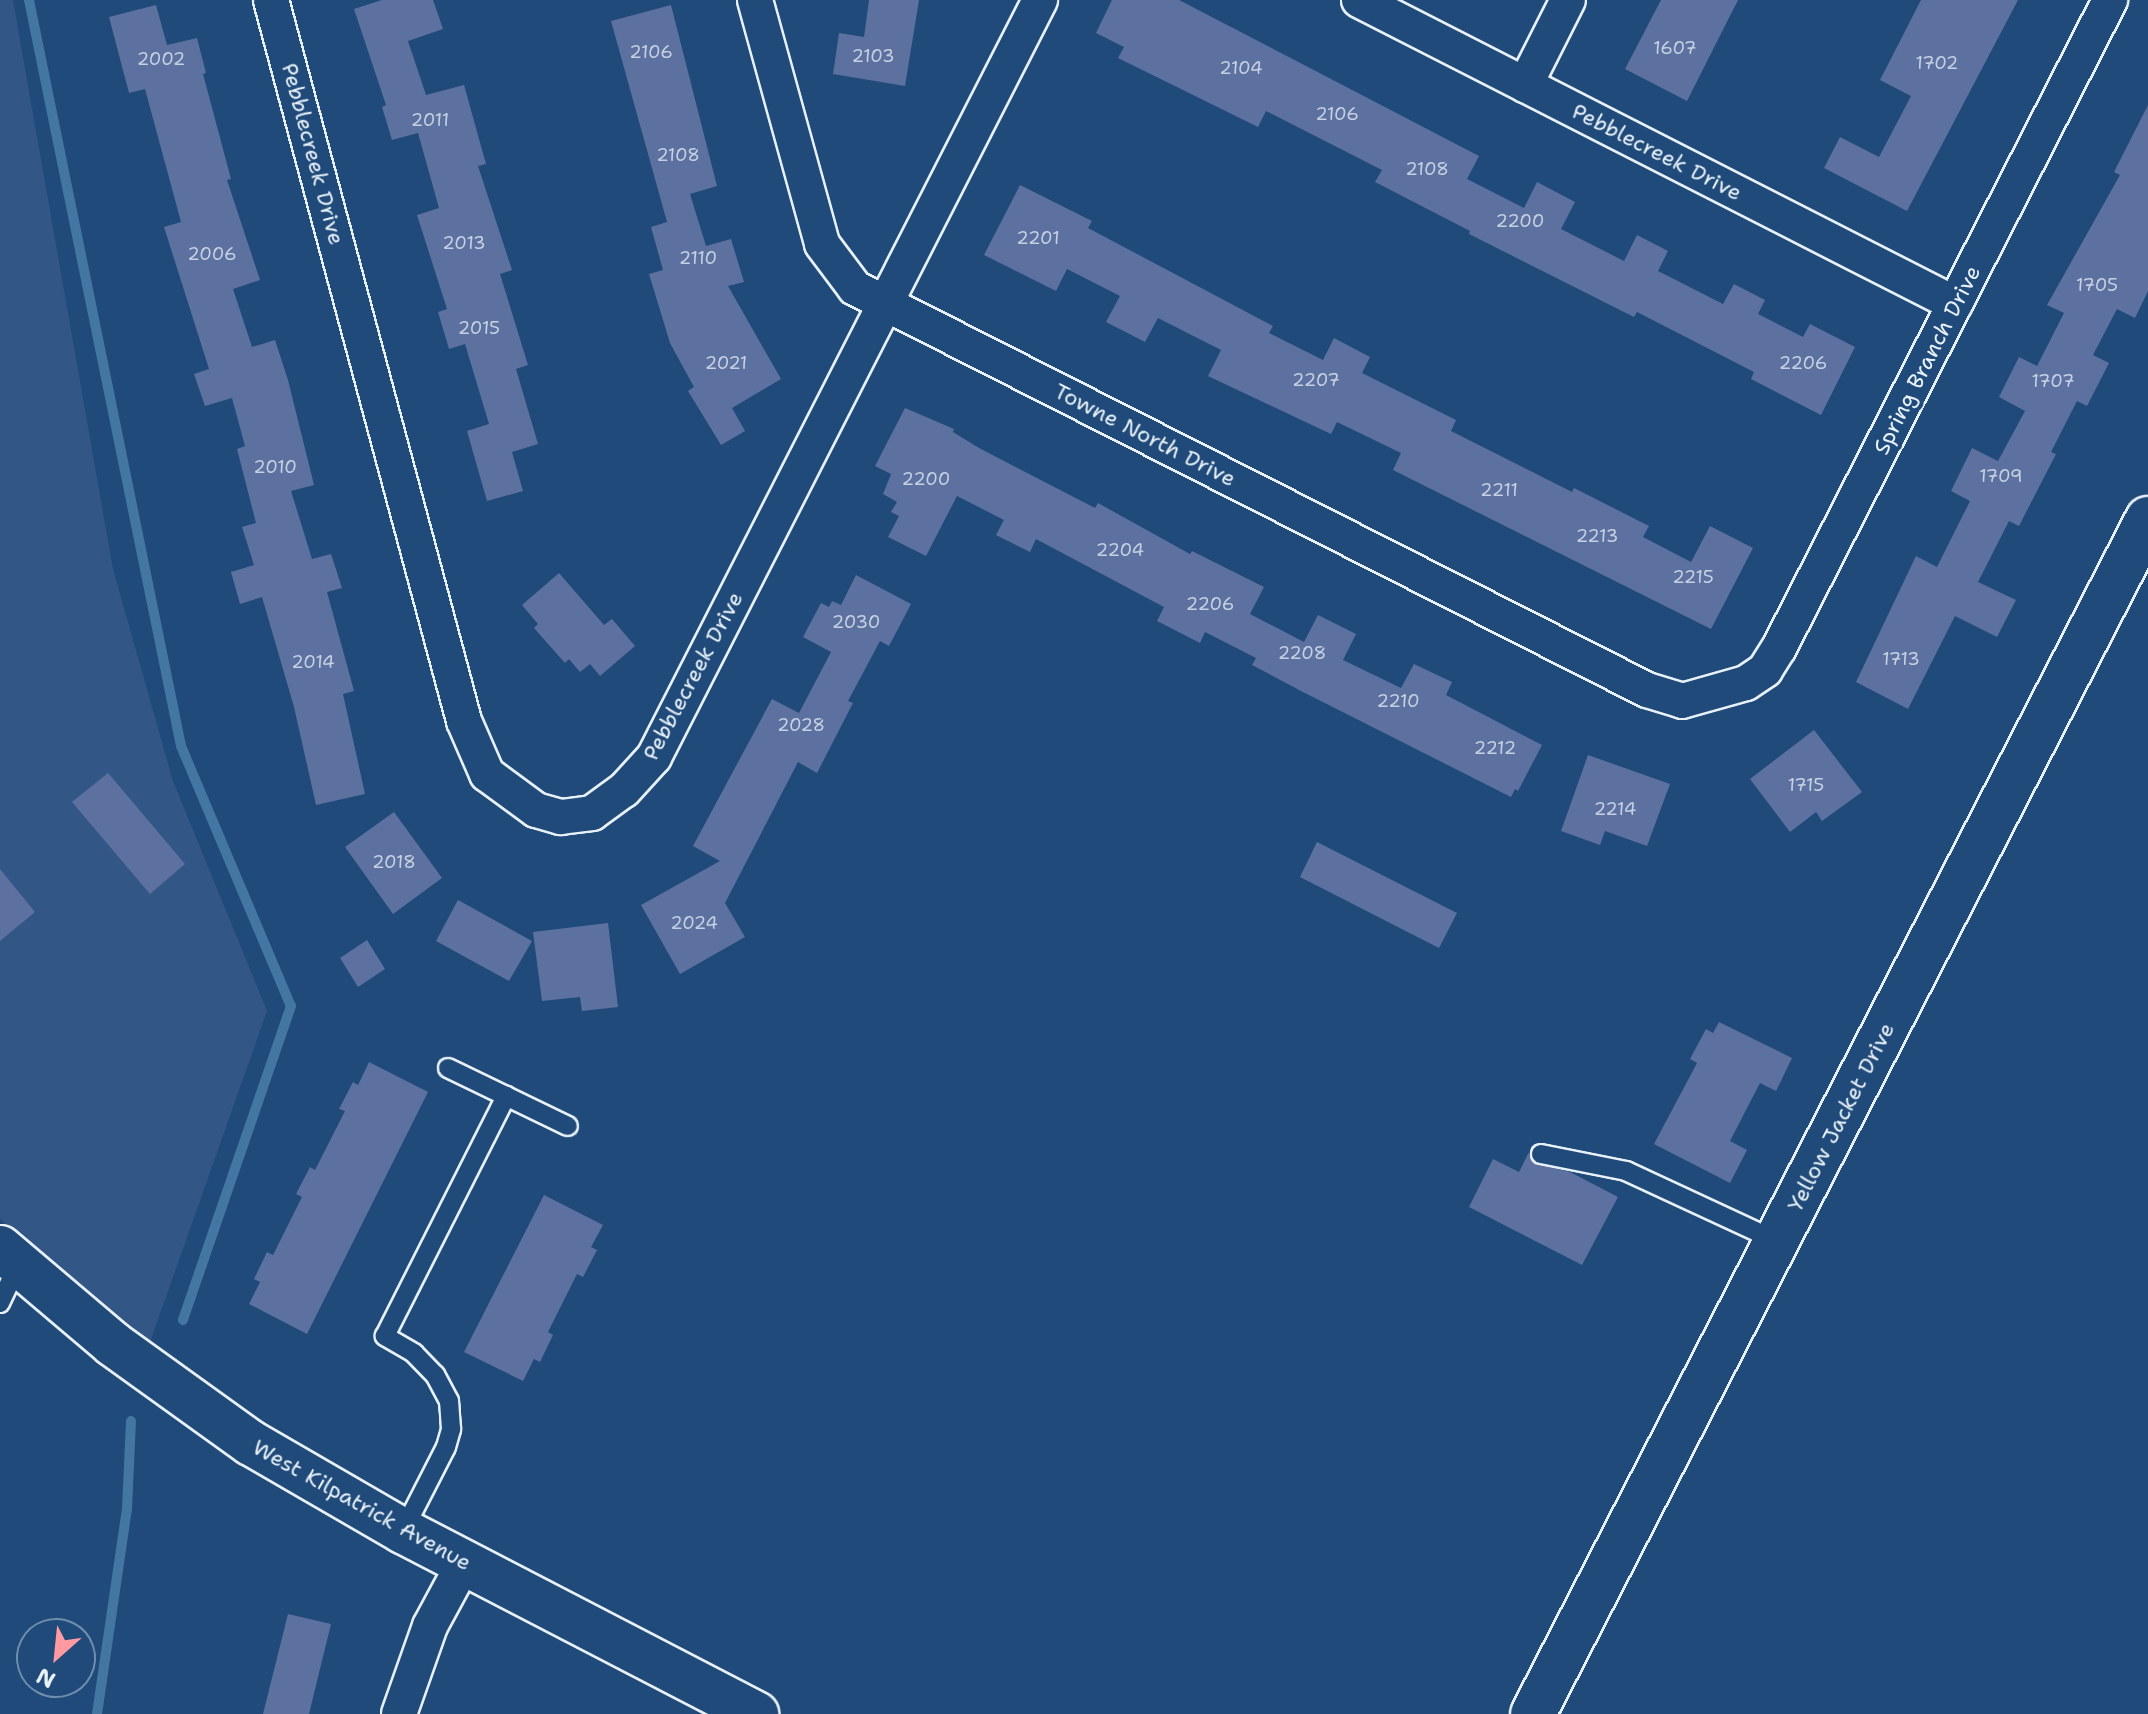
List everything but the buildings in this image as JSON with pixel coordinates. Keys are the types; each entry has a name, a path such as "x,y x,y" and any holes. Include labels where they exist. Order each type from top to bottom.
{"street":[{"name":"Pebblecreek Drive","path":"271,0 464,721 487,774 536,810 561,817 592,813 624,790 654,757 1040,0"},
{"name":"Towne North Drive","path":"755,0 822,244 855,288 1647,690 1682,701 1715,694"},
{"name":"Pebblecreek Drive","path":"1359,0 1955,304"},
{"path":"1525,85 1568,0"},
{"name":"Spring Branch Drive","path":"1715,694 1746,683 1765,670 1779,648 2110,0"},
{"name":"Yellow Jacket Drive","path":"1533,1714 2148,519"},
{"name":"West Kilpatrick Avenue","path":"6,1272 101,1335 205,1412 299,1472 403,1531 756,1714"},
{"path":"399,1714 430,1626 464,1563"}],"lane":[{"path":"448,1068 568,1126"},
{"path":"403,1531 446,1447 451,1429 449,1401 435,1375 414,1353 385,1336 506,1096"},
{"path":"1541,1154 1626,1171 1777,1241"}],"shaded area":[{"path":"0,0 13,0 113,569 173,781 267,1011 149,1345 0,1219"}],"waterway":[{"path":"29,0 181,746 291,1006 183,1320"},
{"path":"97,1714 127,1509 131,1421"}]}
